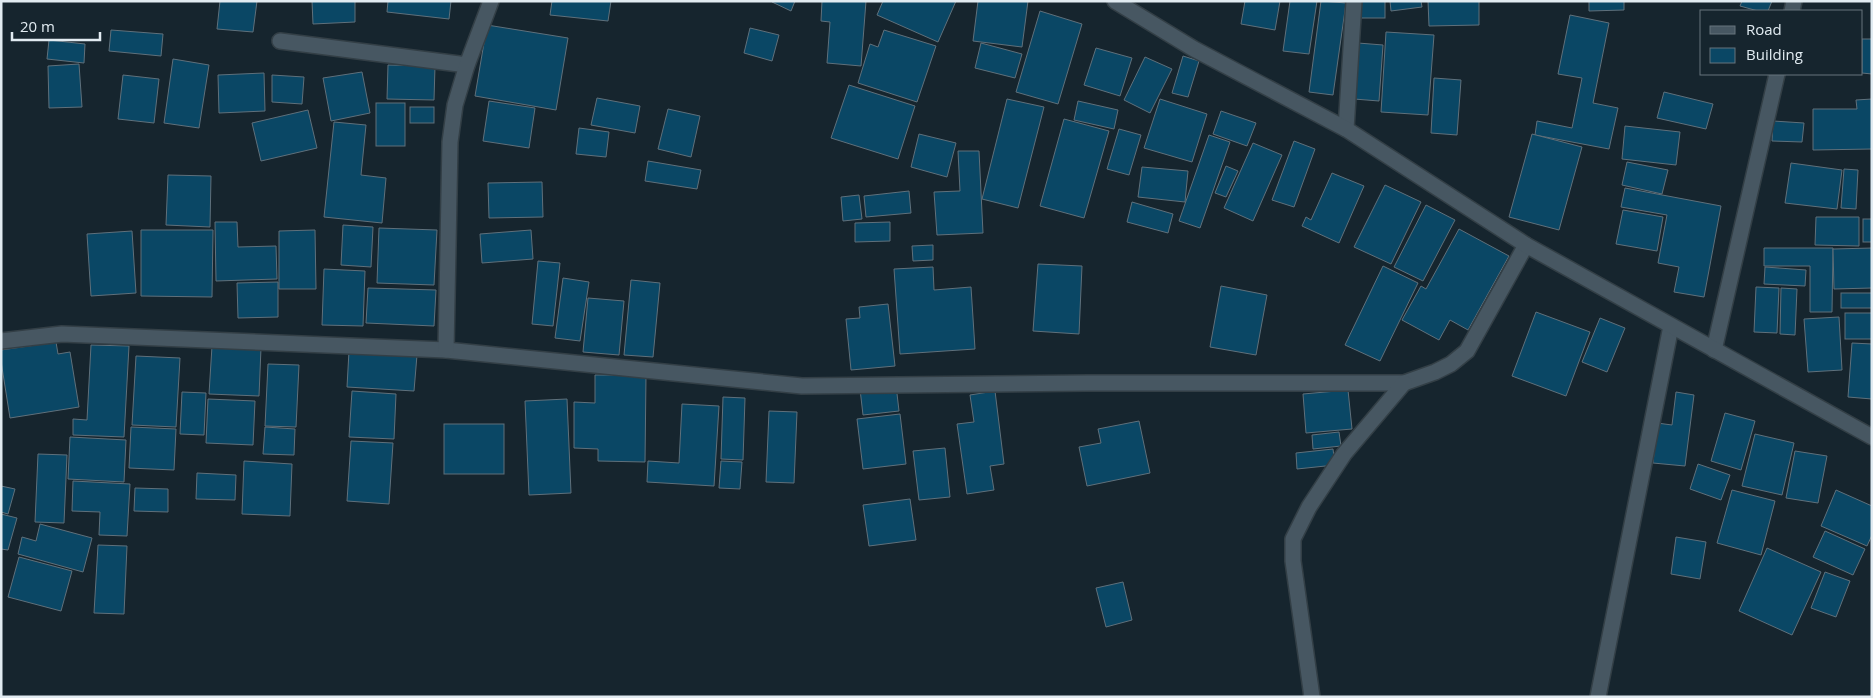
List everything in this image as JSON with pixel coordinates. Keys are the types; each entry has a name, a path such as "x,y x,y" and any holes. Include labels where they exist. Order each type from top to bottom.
{"street":[{"path":"446,350 450,142 455,105 466,65 491,1"},
{"path":"1115,1 1194,49 1346,129 1526,245 1872,437"},
{"path":"1346,129 1354,1"},
{"path":"280,41 466,65"},
{"path":"1714,350 1777,75"},
{"path":"1,340 62,334 446,350 802,386 1088,383 1404,383 1443,368 1467,351 1526,245"},
{"path":"1598,697 1671,326"},
{"path":"1312,697 1293,561 1293,539 1309,507 1344,454 1404,383"}],"building":[{"path":"220,1 257,1 253,32 217,29"},
{"path":"312,1 355,1 355,22 313,24"},
{"path":"388,1 451,1 449,19 387,12"},
{"path":"552,1 611,1 608,21 550,15"},
{"path":"773,1 795,1 791,11"},
{"path":"822,1 866,1 861,66 827,63 830,22 821,21"},
{"path":"883,1 956,1 938,42 877,15"},
{"path":"978,1 1028,1 1022,47 973,41"},
{"path":"1245,1 1280,1 1275,30 1241,24"},
{"path":"1290,1 1317,1 1309,54 1283,51"},
{"path":"1321,1 1346,3 1333,95 1309,92"},
{"path":"1361,1 1385,1 1385,18 1361,18"},
{"path":"1390,1 1421,1 1422,7 1391,11"},
{"path":"1428,1 1479,1 1479,25 1429,26"},
{"path":"1589,1 1624,1 1624,10 1589,11"},
{"path":"1742,1 1772,1 1768,10 1754,10 1740,6"},
{"path":"1040,11 1082,24 1058,104 1016,92"},
{"path":"1570,15 1609,23 1593,103 1618,108 1609,149 1535,135 1537,121 1572,128 1582,78 1558,74"},
{"path":"487,25 568,38 556,110 475,96"},
{"path":"750,28 779,35 772,61 744,53"},
{"path":"111,30 163,34 161,56 109,51"},
{"path":"884,30 936,46 917,102 858,83 870,44 878,47"},
{"path":"1386,32 1434,35 1428,115 1381,112"},
{"path":"1863,39 1872,39 1872,74 1863,73"},
{"path":"49,40 85,44 84,63 47,59"},
{"path":"981,43 1022,54 1015,78 975,68"},
{"path":"1358,43 1383,45 1379,101 1354,99"},
{"path":"1096,48 1132,58 1120,96 1084,85"},
{"path":"1183,56 1199,61 1188,97 1172,93"},
{"path":"1145,57 1172,69 1150,113 1124,100"},
{"path":"173,59 209,65 199,128 164,123"},
{"path":"79,64 82,107 49,108 48,66"},
{"path":"388,65 435,66 434,100 387,99"},
{"path":"362,72 370,113 331,121 323,78"},
{"path":"264,73 265,111 219,113 218,75"},
{"path":"123,75 159,79 154,123 118,119"},
{"path":"272,75 304,77 302,104 272,102"},
{"path":"1434,78 1461,80 1457,135 1431,133"},
{"path":"849,85 915,106 898,159 831,138"},
{"path":"1664,92 1713,104 1706,129 1657,118"},
{"path":"597,98 640,106 635,133 591,125"},
{"path":"1007,99 1044,107 1018,208 982,199"},
{"path":"1160,99 1207,114 1192,162 1144,148"},
{"path":"1872,99 1872,149 1813,150 1813,109 1857,109 1856,100"},
{"path":"489,101 535,108 529,148 483,141"},
{"path":"1078,101 1118,110 1114,129 1074,120"},
{"path":"376,103 405,103 405,146 376,146"},
{"path":"410,107 434,107 434,123 410,123"},
{"path":"668,109 700,116 691,157 658,149"},
{"path":"308,110 317,148 261,161 252,123"},
{"path":"1221,111 1256,123 1247,146 1213,134"},
{"path":"1064,119 1109,131 1084,218 1040,206"},
{"path":"1773,121 1804,123 1802,142 1772,141"},
{"path":"334,122 366,125 361,175 386,178 382,223 324,217"},
{"path":"1625,126 1680,132 1676,165 1622,159"},
{"path":"579,128 609,132 606,157 576,154"},
{"path":"1119,129 1141,135 1129,175 1107,169"},
{"path":"919,134 956,143 947,177 911,167"},
{"path":"1532,134 1582,147 1559,230 1509,217"},
{"path":"1209,135 1230,142 1200,228 1179,221"},
{"path":"1294,141 1315,149 1294,207 1272,200"},
{"path":"1253,143 1282,155 1253,221 1224,208"},
{"path":"958,151 979,151 983,233 937,235 934,192 960,191"},
{"path":"648,161 701,170 697,189 645,181"},
{"path":"1627,162 1668,170 1662,194 1622,185"},
{"path":"1791,163 1842,170 1837,209 1785,203"},
{"path":"1226,166 1238,171 1226,197 1215,193"},
{"path":"1142,167 1188,171 1185,202 1138,197"},
{"path":"1844,169 1858,170 1856,209 1841,208"},
{"path":"1332,173 1364,186 1339,243 1302,226 1306,217 1311,220"},
{"path":"168,175 211,176 210,227 166,225"},
{"path":"542,182 543,217 489,218 488,183"},
{"path":"1385,185 1421,202 1391,264 1354,247"},
{"path":"1625,188 1721,206 1704,297 1674,292 1679,267 1658,263 1667,215 1621,207"},
{"path":"909,191 911,213 866,217 864,196"},
{"path":"859,195 862,219 843,221 841,197"},
{"path":"1132,202 1173,214 1168,233 1127,222"},
{"path":"1426,205 1455,220 1423,281 1394,267"},
{"path":"1623,210 1663,217 1657,251 1616,244"},
{"path":"1816,217 1859,217 1859,246 1815,245"},
{"path":"1863,219 1872,219 1872,242 1863,242"},
{"path":"215,222 237,222 238,247 276,246 277,279 216,281"},
{"path":"890,222 890,241 855,242 855,223"},
{"path":"343,225 373,227 371,267 341,265"},
{"path":"379,228 437,230 434,285 377,283"},
{"path":"1459,229 1509,256 1468,330 1450,320 1439,340 1402,320 1421,286 1426,289"},
{"path":"141,230 213,230 212,297 141,296"},
{"path":"315,230 316,289 279,289 279,231"},
{"path":"531,230 533,259 482,263 480,234"},
{"path":"132,231 136,293 91,296 87,234"},
{"path":"933,245 933,260 913,261 912,246"},
{"path":"1764,248 1833,248 1832,312 1810,312 1810,266 1764,266"},
{"path":"1872,248 1872,288 1834,289 1833,249"},
{"path":"538,261 560,263 553,326 532,324"},
{"path":"1038,264 1082,266 1079,334 1033,331"},
{"path":"1383,266 1418,283 1380,361 1345,345"},
{"path":"933,267 934,290 971,287 975,349 900,354 894,269"},
{"path":"1765,267 1806,270 1805,286 1764,284"},
{"path":"324,269 365,271 363,326 322,325"},
{"path":"563,278 589,282 580,341 555,338"},
{"path":"631,280 660,283 653,357 624,355"},
{"path":"278,282 278,317 238,318 237,283"},
{"path":"1221,286 1267,295 1256,355 1210,347"},
{"path":"1756,287 1779,288 1777,333 1754,332"},
{"path":"368,288 436,290 434,326 366,323"},
{"path":"1781,288 1797,289 1795,335 1780,334"},
{"path":"1841,293 1872,293 1872,308 1841,308"},
{"path":"588,298 624,301 619,355 583,352"},
{"path":"888,304 895,366 851,370 846,319 860,318 859,307"},
{"path":"1536,312 1590,332 1566,396 1512,376"},
{"path":"1845,313 1872,313 1872,339 1845,339"},
{"path":"1839,317 1842,370 1808,372 1804,319"},
{"path":"1600,318 1625,328 1607,372 1582,362"},
{"path":"56,342 58,354 70,352 79,407 10,418 1,350"},
{"path":"1852,343 1872,344 1872,399 1848,397"},
{"path":"91,345 129,346 124,437 73,435 73,419 87,420"},
{"path":"212,346 261,348 259,396 209,394"},
{"path":"349,351 417,355 414,391 347,387"},
{"path":"136,356 180,358 176,427 132,425"},
{"path":"268,364 299,365 296,427 265,426"},
{"path":"595,375 646,375 645,462 598,461 598,449 574,448 574,402 595,403"},
{"path":"896,385 899,411 863,415 860,389"},
{"path":"1348,390 1352,429 1306,433 1303,394"},
{"path":"352,391 396,394 394,439 349,437"},
{"path":"995,391 1004,464 990,466 994,490 967,494 957,424 974,422 970,395"},
{"path":"182,392 206,393 204,435 180,434"},
{"path":"1676,392 1694,395 1685,466 1653,463 1657,423 1672,425"},
{"path":"723,397 745,398 743,460 721,459"},
{"path":"208,399 255,401 253,445 206,443"},
{"path":"567,399 571,493 529,495 525,401"},
{"path":"682,404 719,406 714,486 647,482 648,461 679,463"},
{"path":"769,411 797,412 794,483 766,482"},
{"path":"1725,413 1755,421 1741,470 1711,461"},
{"path":"900,414 906,464 863,469 857,419"},
{"path":"1139,421 1150,473 1087,486 1079,447 1101,443 1098,429"},
{"path":"444,424 504,424 504,474 444,474"},
{"path":"131,427 176,429 174,470 129,468"},
{"path":"265,427 295,429 294,455 263,454"},
{"path":"1339,432 1341,446 1313,449 1312,435"},
{"path":"1755,434 1794,443 1782,495 1742,486"},
{"path":"70,437 126,440 124,482 68,479"},
{"path":"351,441 393,443 389,504 347,501"},
{"path":"945,448 950,497 919,500 913,451"},
{"path":"1333,449 1335,465 1297,469 1296,453"},
{"path":"1795,451 1827,456 1818,503 1786,498"},
{"path":"38,454 67,455 64,523 35,522"},
{"path":"244,461 292,464 290,516 242,514"},
{"path":"721,461 742,462 740,489 719,488"},
{"path":"1698,464 1730,475 1721,500 1690,489"},
{"path":"197,473 236,475 235,500 196,499"},
{"path":"73,481 130,484 127,536 99,535 100,512 72,511"},
{"path":"1,486 15,489 8,514 1,512"},
{"path":"135,488 168,489 168,512 134,511"},
{"path":"1732,490 1775,501 1761,555 1717,543"},
{"path":"1836,490 1872,506 1872,535 1867,546 1821,526"},
{"path":"910,499 916,540 869,546 863,505"},
{"path":"1,514 17,518 8,550 1,549"},
{"path":"40,524 92,538 83,572 18,554 22,537 36,541"},
{"path":"1825,531 1865,549 1853,575 1813,557"},
{"path":"1676,537 1706,542 1700,579 1671,574"},
{"path":"98,545 127,546 124,614 94,613"},
{"path":"1767,548 1821,572 1792,635 1739,611"},
{"path":"19,557 72,571 61,611 8,597"},
{"path":"1825,572 1850,581 1836,617 1811,608"},
{"path":"1123,582 1132,620 1106,627 1096,588"}]}
